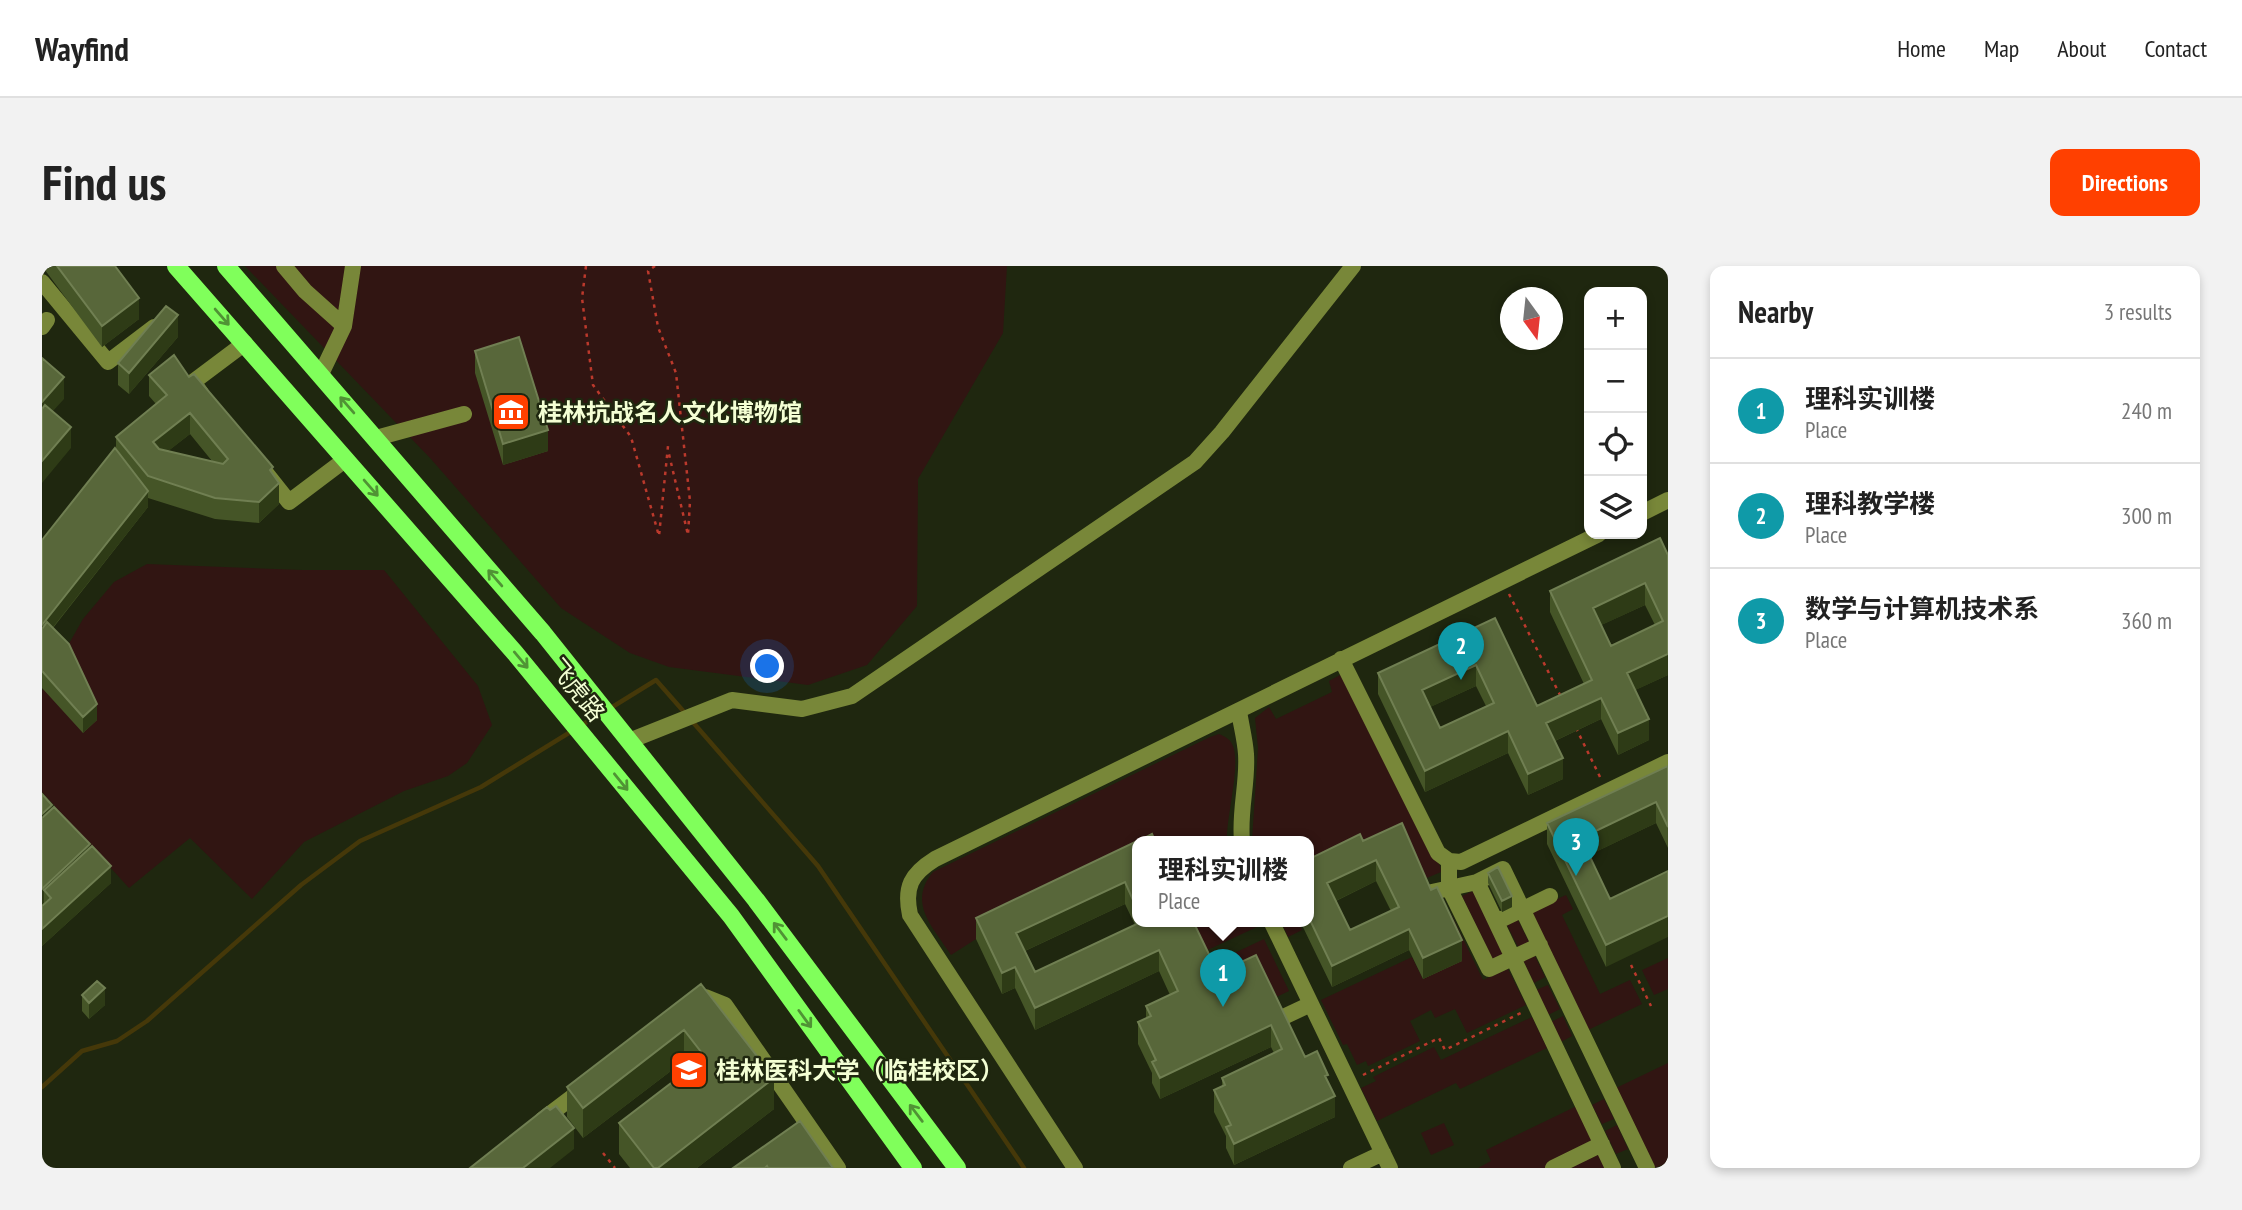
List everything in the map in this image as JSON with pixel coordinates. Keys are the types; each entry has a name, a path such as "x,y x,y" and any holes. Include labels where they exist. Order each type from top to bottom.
{"main road":[{"name":"飞虎路","path":"176,266 515,653 731,916 912,1168"},
{"name":"飞虎路","path":"226,266 543,633 756,900 957,1168"}],"street":[{"path":"284,266 344,327"},
{"path":"321,374 344,327 353,266"},
{"path":"629,741 732,700 802,709 852,696 1195,462 1222,432 1353,266"},
{"path":"42,282 108,362 154,327"},
{"path":"211,404 193,382 245,343"},
{"path":"376,438 464,414"},
{"path":"254,458 289,502 346,459"},
{"path":"1647,511 1666,505"},
{"path":"1075,1168 911,915 908,894 915,874 935,859 1589,539"},
{"path":"1342,659 1438,853 1448,861 1461,862 1668,762"},
{"path":"1239,711 1246,754 1240,818 1242,836"},
{"path":"1448,861 1449,888 1489,970 1540,945"},
{"path":"1423,894 1477,882 1503,869 1647,1168"},
{"path":"1477,882 1613,1168"},
{"path":"1496,922 1550,896"},
{"path":"1441,917 1459,908"},
{"path":"1274,927 1390,1168"},
{"path":"683,1013 705,997 726,1005 838,1168"},
{"path":"1277,1020 1311,1004"},
{"path":"532,1127 597,1078"},
{"path":"1553,1168 1602,1144"},
{"path":"1351,1168 1383,1153"}],"path":[{"path":"586,266 582,298 593,385 631,437 659,536 667,446 688,535 690,500 676,373 658,327 648,271 655,266"},
{"path":"1503,580 1564,704"},
{"path":"1570,717 1607,791"},
{"path":"1631,965 1651,1006"},
{"path":"1349,1082 1439,1038 1445,1050 1537,1006"},
{"path":"603,1153 615,1168"}],"shaded area":[{"path":"245,266 1007,266 1003,333 918,479 917,606 867,665 808,685 669,667 630,653 561,608 431,459"},
{"path":"147,564 384,570 478,686 492,725 467,763 448,776 404,791 304,842 252,899 190,838 129,888 42,792 42,691 83,619 114,582"},
{"path":"1342,674 1441,872 1422,880 1314,878 1314,836 1252,836 1258,748 1255,718 1269,707 1276,719 1332,692 1329,681"},
{"path":"1219,734 1225,737 1235,752 1235,776 1227,836 1132,836 1132,865 976,939 951,955 931,925 923,905 922,894 933,872"},
{"path":"1473,891 1504,955 1493,960 1462,896"},
{"path":"1566,895 1573,909 1562,915 1600,994 1630,980 1642,1004 1588,1030 1531,911"},
{"path":"1452,916 1483,980 1508,969 1526,1005 1467,1033 1455,1009 1435,1018 1431,1010 1410,1021 1420,1041 1368,1066 1366,1061 1357,1065 1347,1044 1343,1045 1321,1000 1412,957 1423,979 1461,961 1443,920"},
{"path":"1516,916 1529,942 1518,947 1505,921"},
{"path":"1192,927 1257,927 1199,954"},
{"path":"1284,927 1301,927 1302,930 1288,937"},
{"path":"1264,939 1289,991 1268,1001 1218,995 1205,967"},
{"path":"1534,954 1545,977 1534,983 1523,960"},
{"path":"1668,958 1668,989 1654,995 1642,970"},
{"path":"1548,985 1560,1009 1548,1015 1536,990"},
{"path":"1563,1016 1572,1036 1561,1042 1551,1022"},
{"path":"1532,1017 1547,1048 1460,1089 1456,1083 1377,1121 1361,1088 1376,1081 1373,1077 1434,1047 1441,1060"},
{"path":"1668,1063 1668,1163 1654,1168 1616,1088"},
{"path":"1604,1099 1614,1119 1602,1124 1592,1105"},
{"path":"1583,1103 1613,1168 1478,1168 1491,1161 1486,1150"},
{"path":"1444,1123 1454,1145 1431,1155 1421,1133"},
{"path":"1617,1125 1628,1149 1616,1154 1605,1131"}],"building":[{"path":"57,266 115,266 139,298 102,326"},
{"path":"166,306 178,315 129,373 118,363"},
{"name":"桂林抗战名人文化博物馆","path":"519,337 548,430 503,444 475,351"},
{"path":"174,355 189,377 194,374 273,467 270,470 279,483 259,502 215,498 148,476 116,437 167,395 149,375","holes":["190,413 228,459 223,464 159,449 153,442"]},
{"path":"42,358 64,377 42,402"},
{"path":"45,405 71,427 42,461 42,409"},
{"path":"115,448 148,491 42,625 42,540"},
{"path":"1660,538 1668,555 1668,654 1627,673 1649,719 1618,733 1601,698 1546,723 1563,758 1528,774 1508,731 1425,771 1378,673 1495,618 1537,706 1592,680 1550,591","holes":["1645,583 1663,621 1611,646 1593,608","1476,665 1494,703 1440,728 1422,690"]},
{"path":"47,622 69,644 97,704 83,717 42,671 42,629"},
{"path":"1668,766 1668,827 1656,802 1581,838 1610,899 1668,871 1668,916 1606,945 1547,823"},
{"path":"42,794 52,805 42,814"},
{"path":"54,807 90,844 42,889 42,818"},
{"path":"1402,823 1431,890 1437,887 1462,940 1423,958 1409,929 1332,966 1313,927 1314,857 1360,834 1363,841","holes":["1376,860 1399,907 1350,930 1327,883"]},
{"path":"1132,843 1132,898 1125,882 1016,933 1035,972 1132,926 1196,927 1218,973 1256,955 1305,1057 1317,1051 1335,1096 1234,1144 1226,1127 1231,1125 1214,1090 1225,1085 1222,1078 1282,1049 1271,1025 1160,1078 1152,1062 1156,1060 1138,1022 1151,1016 1146,1006 1178,991 1159,950 1035,1008 1015,967 1002,973 976,918"},
{"path":"92,846 111,866 42,929 42,906 51,898 44,890"},
{"path":"1498,867 1512,896 1502,901 1488,873"},
{"path":"97,981 105,988 89,1003 82,995"},
{"path":"701,984 774,1078 658,1168 654,1168 619,1123 705,1057 684,1030 583,1108 567,1087"},
{"path":"556,1106 574,1128 523,1168 470,1168 547,1107 550,1110"},
{"path":"800,1121 833,1168 733,1168"}],"waterway":[{"path":"609,709 656,680 685,713"},
{"path":"582,725 601,713"},
{"path":"691,720 818,866 1024,1168"},
{"path":"42,1087 82,1051 117,1041 147,1021 301,885 360,841 481,787 572,731"}],"place":[{"name":"桂林抗战名人文化博物馆","path":"511,412"},
{"name":"理科教学楼","path":"1461,680"},
{"name":"数学与计算机技术系","path":"1576,876"},
{"name":"理科实训楼","path":"1223,1007"},
{"name":"桂林医科大学（临桂校区）","path":"689,1070"}]}
